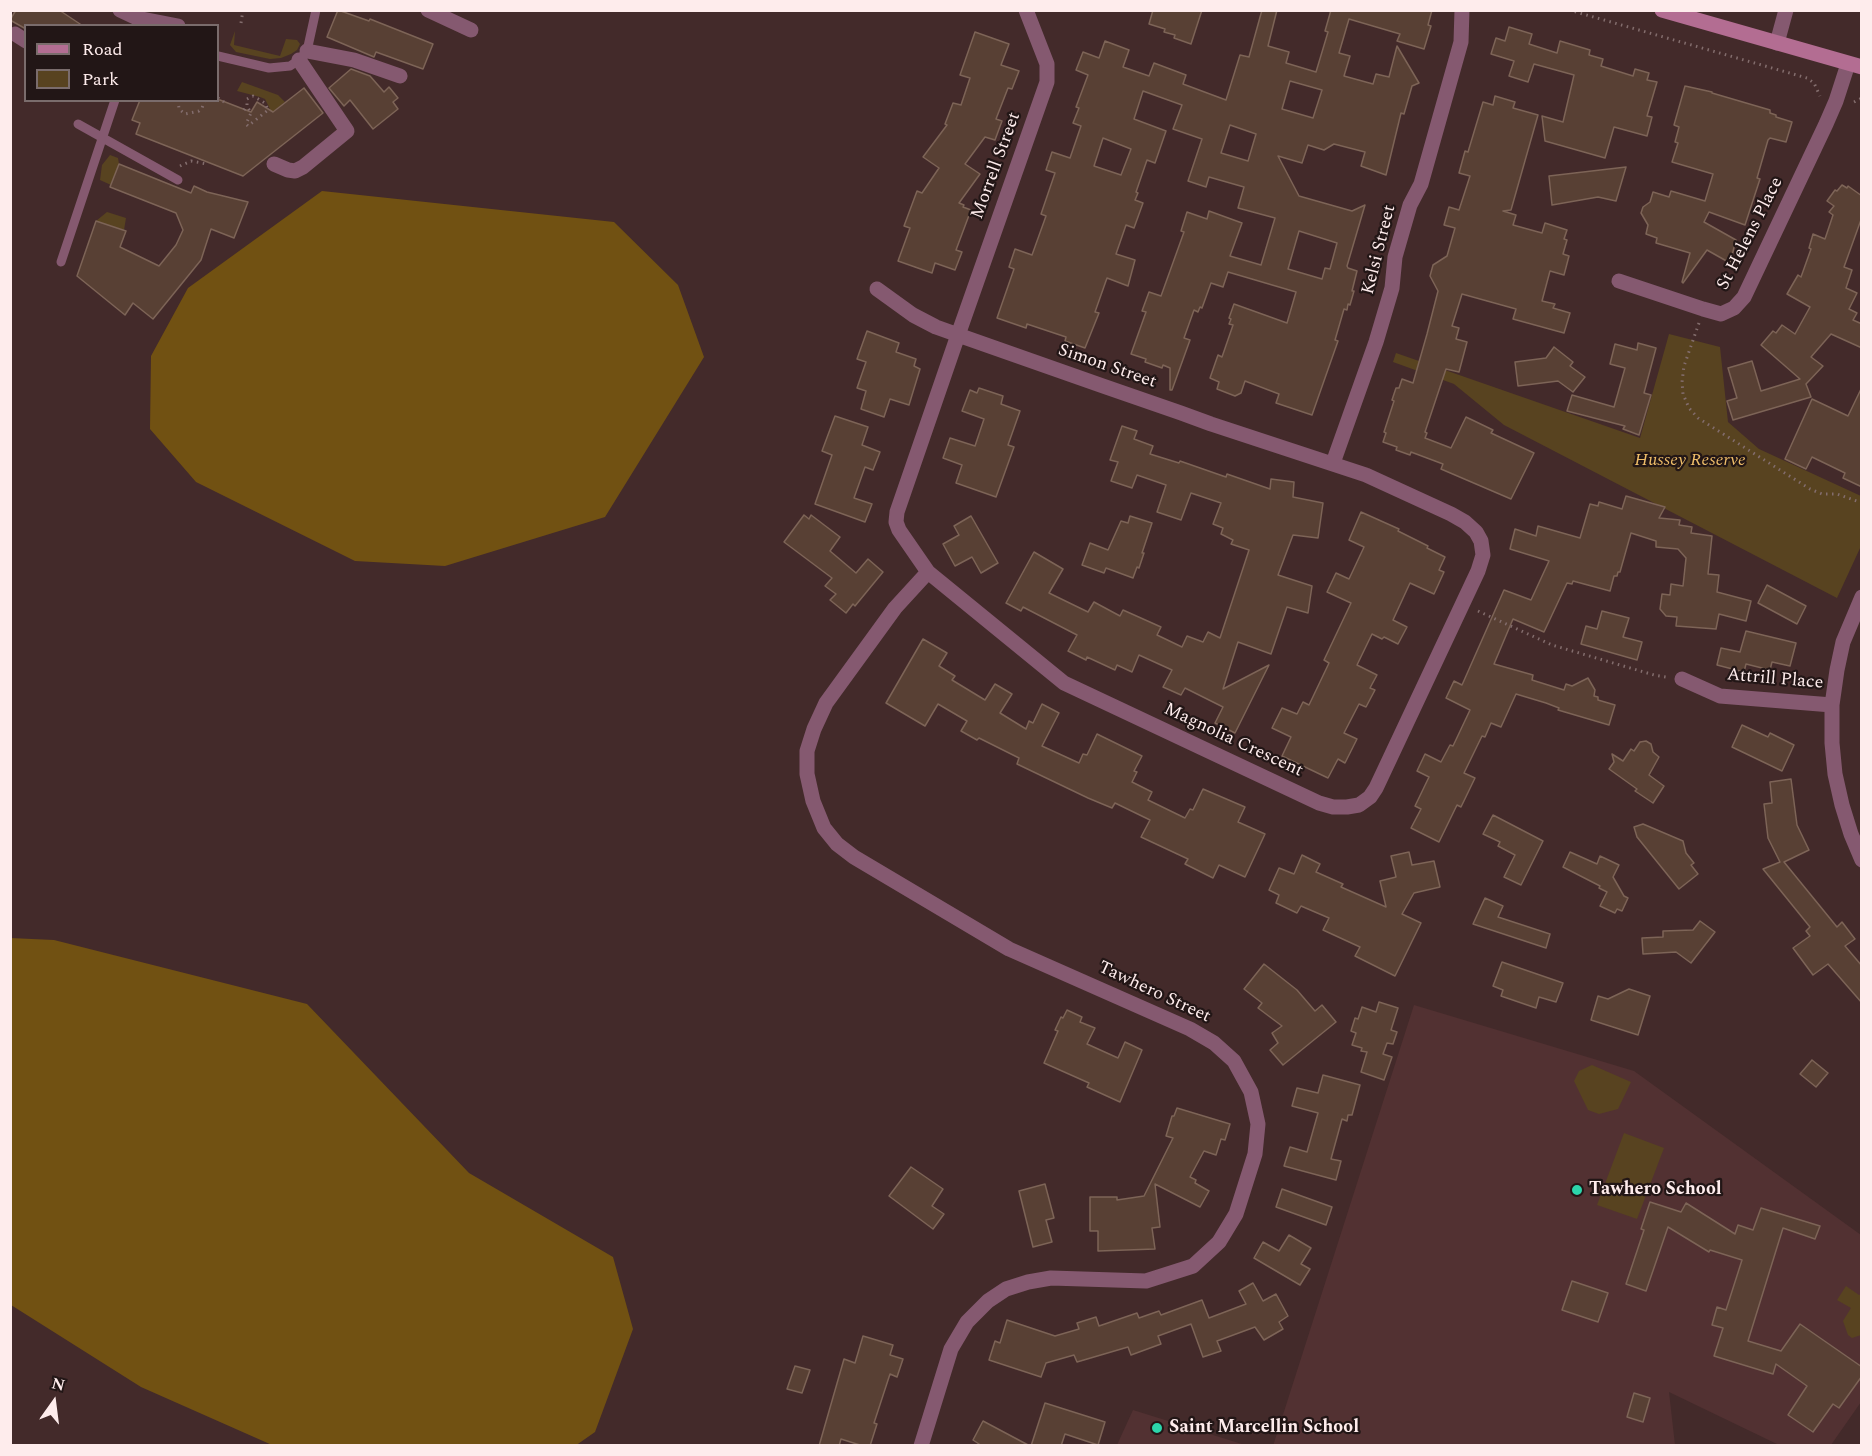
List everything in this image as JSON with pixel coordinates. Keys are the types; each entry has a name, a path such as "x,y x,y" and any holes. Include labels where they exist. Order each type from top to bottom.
{"street":[{"path":"120,10 137,18 168,24"},
{"path":"428,10 471,30"},
{"name":"Morrell Street","path":"957,335 1048,76 1047,64 1026,10"},
{"name":"Kelsi Street","path":"1333,463 1376,342 1392,288 1395,257 1410,205 1421,184 1461,42 1462,10"},
{"path":"1662,10 1855,65"},
{"path":"1777,43 1786,10"},
{"path":"303,56 354,60 400,76"},
{"path":"274,164 295,171 347,131 303,56"},
{"name":"St Helens Place","path":"1619,281 1721,314 1734,308 1744,297 1855,65"},
{"name":"Simon Street","path":"877,289 925,322 957,335 1211,424 1333,463"},
{"name":"Magnolia Crescent","path":"957,335 897,512 899,530 928,572 1064,683 1319,803 1333,807 1347,807 1359,805 1370,797 1376,788 1478,571 1483,555 1481,541 1476,532 1465,522 1366,475 1333,463"},
{"name":"Tawhero Street","path":"921,1446 951,1349 967,1322 988,1300 1006,1289 1051,1278 1146,1281 1192,1266 1219,1242 1236,1214 1255,1154 1257,1124 1251,1092 1234,1061 1214,1043 1190,1029 1009,949 854,857 837,844 824,828 813,801 807,774 807,751 814,729 826,703 895,608 928,572"},
{"path":"1862,597 1843,642 1832,705 1835,774 1851,834 1862,860"},
{"name":"Attrill Place","path":"1682,679 1720,696 1832,705"}],"lane":[{"path":"219,56 278,68 290,66 303,56 316,10"},
{"path":"61,262 114,102"},
{"path":"78,124 174,178"}],"path":[{"path":"241,23 243,10"},
{"path":"1569,10 1807,78 1815,83 1819,96 1825,98"},
{"path":"244,110 247,106 247,99 253,96 265,103 268,110 248,126 246,124 250,113 247,106"},
{"path":"219,99 224,102"},
{"path":"178,102 182,112 190,114 202,108 204,102"},
{"path":"174,178 185,162 197,160 207,164"},
{"path":"1703,309 1684,366 1683,394 1689,408 1698,418 1810,489 1822,494 1837,494 1862,503"},
{"path":"1462,604 1552,645 1654,675 1682,679"}],"shaded area":[{"path":"322,191 614,222 678,285 704,357 605,517 445,566 355,561 196,482 150,429 151,356 188,288"},
{"path":"10,938 54,940 307,1004 469,1173 613,1257 633,1329 595,1432 575,1446 272,1445 141,1387 11,1305"},
{"name":"Tawhero School","path":"1414,1005 1634,1071 1861,1235 1861,1402 1831,1445 1779,1445 1669,1392 1675,1445 1273,1446"},
{"name":"Saint Marcellin School","path":"1133,1410 1245,1445 1117,1445"}],"green space":[{"path":"235,31 234,45 280,56 286,39 297,40 300,44 291,54 270,59 236,52 230,45"},
{"path":"242,82 278,95 285,102 238,140 247,109 250,112 246,126 269,112 270,109 265,99 237,91"},
{"path":"110,155 118,158 119,164 111,185 100,180 102,165"},
{"path":"107,212 126,218 124,230 96,221"},
{"name":"Hussey Reserve","path":"1669,334 1720,347 1728,422 1759,449 1861,496 1861,546 1837,598 1504,425 1454,384 1393,362 1396,353 1640,438"},
{"path":"1592,1065 1631,1082 1618,1109 1599,1114 1588,1110 1574,1081 1579,1071"},
{"path":"1624,1133 1664,1148 1637,1219 1597,1205"},
{"path":"1846,1286 1859,1295 1861,1294 1861,1335 1852,1338 1848,1335 1843,1321 1851,1308 1837,1300"}],"building":[{"path":"16,10 59,10 80,24 24,24 24,28 10,20"},
{"path":"338,10 369,21 370,19 433,44 423,69 376,52 374,57 327,37"},
{"path":"1153,10 1202,10 1191,44 1174,38 1175,35 1164,32 1165,29 1149,24"},
{"path":"1262,10 1277,10 1268,46 1289,52 1286,63 1316,72 1328,32 1325,31 1331,10 1432,10 1428,25 1431,26 1424,49 1397,41 1400,34 1349,19 1339,53 1350,56 1344,76 1373,84 1376,74 1389,77 1397,46 1419,83 1412,86 1404,114 1401,113 1386,175 1361,166 1365,152 1334,144 1324,150 1308,145 1302,163 1278,156 1299,196 1352,211 1365,205 1347,266 1357,271 1352,291 1354,291 1350,305 1348,304 1347,310 1344,309 1335,340 1338,341 1312,415 1276,403 1279,394 1245,381 1241,393 1235,396 1217,389 1219,382 1210,378 1218,355 1222,357 1233,325 1229,324 1231,319 1229,318 1234,304 1287,323 1296,292 1228,272 1223,287 1211,283 1202,308 1200,307 1198,312 1194,310 1184,338 1190,340 1172,390 1170,390 1170,368 1163,365 1162,368 1145,362 1146,359 1131,354 1146,312 1142,311 1149,292 1161,296 1184,232 1181,231 1187,212 1207,219 1209,211 1242,223 1230,256 1261,265 1275,218 1238,208 1244,187 1209,177 1206,187 1188,181 1202,139 1173,129 1182,105 1143,91 1134,119 1166,131 1155,163 1147,160 1136,192 1138,193 1135,200 1143,203 1134,228 1126,225 1116,254 1135,260 1128,286 1107,278 1095,312 1099,313 1085,348 1065,341 1066,337 1027,324 1026,328 997,318 1014,269 1009,267 1015,249 1032,255 1046,216 1041,214 1055,173 1046,170 1052,152 1070,158 1081,126 1073,123 1079,108 1076,107 1088,75 1076,70 1083,52 1099,58 1105,41 1129,50 1123,67 1149,76 1154,63 1186,75 1183,84 1226,100 1240,55 1249,57","holes":["1290,81 1322,90 1313,118 1282,109","1230,125 1256,134 1248,161 1221,153","1103,138 1131,149 1121,175 1094,166","1299,231 1337,243 1330,269 1325,268 1322,279 1288,269"]},
{"path":"1509,27 1532,34 1529,44 1557,53 1560,41 1590,50 1589,55 1603,59 1601,66 1633,76 1635,69 1649,73 1647,80 1657,82 1647,116 1652,117 1647,136 1614,127 1605,158 1545,141 1542,116 1563,122 1574,75 1534,64 1528,82 1509,76 1514,61 1491,54 1496,38 1505,41"},
{"path":"975,32 1009,44 1001,65 1019,71 1012,89 1008,88 996,119 1002,121 995,140 985,137 965,164 980,174 959,203 971,210 956,250 962,252 955,270 935,263 932,273 898,261 910,228 904,226 917,191 922,193 939,168 923,157 947,125 945,124 953,103 961,105 970,78 960,75"},
{"path":"351,69 370,76 384,92 389,87 398,98 393,102 398,109 373,129 350,100 344,106 329,88"},
{"path":"1685,86 1770,110 1770,113 1776,117 1792,122 1786,142 1770,138 1768,140 1757,178 1760,179 1745,225 1709,212 1704,222 1736,240 1730,263 1707,250 1683,283 1690,253 1656,243 1657,238 1646,234 1648,225 1641,213 1643,207 1650,202 1653,192 1669,197 1671,191 1705,201 1713,174 1672,162 1678,143 1675,142 1679,127 1674,125"},
{"path":"304,88 323,113 243,176 136,134 140,123 132,120 139,102 219,102 220,100 251,112 257,102 273,112"},
{"path":"1495,96 1515,102 1513,108 1538,115 1511,210 1503,211 1516,215 1513,225 1542,233 1545,223 1567,230 1563,254 1569,256 1564,275 1550,271 1542,301 1555,304 1553,308 1570,313 1564,333 1513,319 1516,309 1462,294 1452,326 1459,328 1456,339 1467,342 1459,372 1446,369 1425,438 1451,448 1466,417 1493,430 1491,433 1534,453 1511,499 1441,469 1443,464 1411,452 1410,455 1396,450 1397,447 1383,442 1396,388 1399,388 1402,379 1413,383 1427,334 1438,291 1430,276 1433,265 1447,256 1455,228 1444,225 1449,207 1459,210 1470,176 1459,173 1465,151 1468,152 1483,102 1493,105"},
{"path":"119,164 191,193 194,186 207,192 248,202 234,238 211,229 201,260 153,319 133,303 125,315 77,276 96,221 126,231 120,247 159,266 176,245 183,230 176,213 110,187"},
{"path":"1626,167 1616,201 1598,197 1552,205 1549,176"},
{"path":"1842,185 1847,188 1848,186 1862,196 1862,217 1844,267 1852,270 1846,288 1857,293 1849,309 1857,313 1853,320 1862,324 1862,348 1831,334 1811,357 1823,366 1806,384 1811,397 1733,420 1727,401 1737,398 1728,368 1752,361 1761,391 1800,379 1761,345 1773,331 1776,333 1782,325 1795,334 1810,307 1787,294 1798,275 1801,277 1811,249 1809,248 1813,234 1825,239 1833,215 1829,212 1834,206 1827,201"},
{"path":"867,331 899,343 896,352 916,359 914,366 920,369 909,405 890,399 884,417 861,409 866,391 857,388 866,362 857,359"},
{"path":"1638,343 1656,348 1644,393 1651,395 1639,435 1623,429 1625,426 1567,411 1572,395 1614,407 1625,368 1610,364 1615,344 1637,350"},
{"path":"1554,347 1573,362 1570,366 1585,377 1573,392 1558,381 1518,386 1515,362 1546,358"},
{"path":"1862,387 1862,487 1843,478 1845,473 1812,457 1806,469 1785,459 1812,399 1848,416"},
{"path":"979,388 1003,396 1001,404 1020,411 1008,445 1014,447 996,497 956,483 962,465 943,458 950,438 975,446 984,419 962,411 970,390 977,393"},
{"path":"835,416 868,427 862,445 880,452 873,470 865,467 854,498 872,504 865,522 815,504 832,455 822,451"},
{"path":"1122,426 1137,431 1134,439 1153,446 1150,454 1179,463 1180,461 1226,477 1227,474 1270,489 1271,479 1294,482 1293,497 1323,503 1318,538 1293,535 1278,575 1312,586 1308,613 1287,607 1271,654 1238,642 1223,689 1269,665 1235,733 1215,723 1223,707 1185,688 1181,695 1163,687 1172,670 1139,655 1132,672 1117,665 1115,670 1087,657 1086,660 1068,651 1077,635 1023,607 1021,611 1006,603 1034,552 1063,569 1049,593 1088,612 1094,602 1120,616 1123,610 1161,627 1157,635 1182,647 1187,636 1203,642 1208,632 1220,638 1249,550 1231,544 1233,540 1221,534 1223,528 1213,524 1221,503 1191,493 1181,520 1157,512 1166,485 1137,475 1132,488 1111,481 1118,462 1110,460"},
{"path":"1626,496 1665,507 1659,518 1680,520 1679,525 1692,527 1691,533 1712,536 1708,574 1719,575 1717,592 1751,601 1746,621 1719,614 1716,629 1676,626 1677,617 1666,616 1660,609 1662,594 1670,595 1671,584 1683,586 1686,558 1678,549 1656,547 1656,541 1631,533 1620,572 1614,576 1610,591 1573,581 1572,584 1567,583 1544,632 1513,619 1494,664 1533,675 1532,680 1564,690 1566,684 1572,686 1588,678 1595,690 1594,696 1598,697 1598,700 1615,705 1609,725 1558,710 1559,708 1546,703 1516,694 1501,727 1491,723 1485,737 1482,736 1464,773 1475,778 1461,807 1457,805 1439,842 1411,828 1421,809 1415,806 1429,777 1417,771 1425,754 1441,762 1450,745 1453,746 1470,710 1446,698 1454,681 1462,685 1504,590 1531,600 1549,561 1510,549 1515,529 1536,536 1538,526 1580,538 1590,504 1598,506 1599,502 1622,509"},
{"path":"1361,512 1399,529 1398,531 1445,557 1439,570 1444,572 1434,594 1410,583 1393,620 1407,627 1398,644 1372,634 1357,665 1377,675 1370,688 1375,690 1366,707 1359,704 1344,733 1357,739 1345,763 1338,759 1328,778 1282,756 1291,737 1272,728 1282,708 1297,714 1303,702 1309,705 1329,663 1324,660 1351,603 1327,592 1336,573 1349,579 1364,547 1349,540"},
{"path":"804,515 809,519 811,515 840,537 830,551 856,573 868,559 883,572 855,606 853,604 846,613 830,600 836,594 825,586 832,578 784,542"},
{"path":"971,516 998,563 981,573 972,557 955,566 943,544 959,535 954,526"},
{"path":"1130,516 1152,523 1139,568 1137,567 1133,578 1106,568 1104,573 1082,565 1090,543 1108,550 1121,521 1128,523"},
{"path":"1767,585 1806,606 1797,624 1758,603"},
{"path":"1602,611 1629,618 1623,637 1642,642 1637,660 1581,644 1586,626 1597,629"},
{"path":"1746,631 1796,643 1790,666 1772,662 1770,670 1746,664 1744,672 1717,665 1721,648 1740,652"},
{"path":"923,639 947,653 939,666 955,676 952,680 985,700 995,684 1012,694 1000,713 1026,729 1029,721 1033,723 1042,704 1059,713 1042,746 1079,763 1083,754 1087,755 1097,734 1142,756 1134,771 1137,772 1132,782 1152,792 1148,800 1185,818 1190,809 1193,810 1203,789 1245,807 1238,822 1265,834 1245,877 1219,865 1213,878 1185,864 1188,859 1141,837 1150,820 1115,803 1112,808 1088,798 1017,764 1019,758 961,731 967,721 938,704 925,726 886,703"},
{"path":"1742,725 1768,737 1770,733 1794,745 1782,771 1732,747"},
{"path":"1646,741 1651,744 1653,752 1659,757 1649,775 1664,786 1653,803 1609,769 1614,762 1612,754 1623,761 1631,749 1634,751 1640,742"},
{"path":"1791,779 1797,825 1809,850 1784,862 1837,927 1842,922 1855,939 1845,946 1862,966 1862,1003 1828,964 1813,975 1793,948 1810,936 1806,931 1810,927 1763,869 1780,862 1768,838 1764,804 1772,803 1770,782"},
{"path":"1493,815 1543,841 1521,885 1504,877 1515,855 1498,846 1500,842 1483,834"},
{"path":"1643,824 1683,841 1686,853 1694,863 1691,865 1698,874 1679,889 1637,837 1634,827"},
{"path":"1409,852 1412,865 1434,861 1440,887 1414,893 1402,914 1421,923 1395,976 1355,956 1360,947 1323,930 1329,918 1301,906 1297,913 1276,903 1279,895 1269,890 1279,868 1294,874 1302,855 1320,864 1316,872 1343,884 1341,887 1386,907 1380,881 1396,877 1391,856"},
{"path":"1570,852 1597,864 1600,856 1619,865 1613,877 1624,896 1628,898 1622,911 1617,909 1615,913 1600,906 1607,892 1563,867"},
{"path":"1485,898 1503,906 1498,917 1550,934 1546,948 1473,924"},
{"path":"1700,921 1715,932 1691,963 1676,952 1643,954 1642,938 1663,937 1663,931 1693,930"},
{"path":"1502,962 1563,983 1556,1002 1539,997 1536,1008 1501,996 1503,990 1493,986"},
{"path":"1264,964 1297,990 1315,1011 1322,1005 1336,1022 1283,1065 1270,1050 1278,1043 1272,1033 1282,1026 1258,1008 1262,1003 1244,989"},
{"path":"1629,989 1650,996 1638,1035 1591,1020 1598,996 1608,999"},
{"path":"1379,1002 1398,1008 1391,1030 1397,1032 1393,1044 1387,1043 1383,1054 1392,1057 1384,1080 1361,1072 1367,1052 1352,1045 1356,1033 1351,1031 1362,1007 1376,1012"},
{"path":"1067,1010 1082,1017 1080,1022 1095,1028 1087,1044 1118,1058 1125,1042 1142,1050 1120,1102 1087,1087 1089,1083 1044,1063 1058,1031 1055,1030"},
{"path":"1812,1060 1828,1073 1816,1087 1800,1074"},
{"path":"1323,1075 1360,1085 1352,1115 1348,1115 1347,1121 1342,1119 1331,1159 1341,1161 1336,1180 1284,1166 1290,1147 1307,1152 1318,1113 1292,1106 1297,1088 1318,1093"},
{"path":"1177,1108 1230,1124 1225,1140 1221,1139 1216,1155 1204,1151 1190,1177 1196,1180 1195,1183 1209,1191 1200,1207 1155,1184 1160,1227 1152,1228 1155,1249 1098,1251 1098,1231 1090,1231 1090,1197 1117,1197 1117,1200 1144,1196 1173,1138 1166,1136"},
{"path":"911,1167 943,1189 932,1206 944,1214 933,1229 889,1196"},
{"path":"1045,1184 1054,1218 1046,1220 1052,1242 1033,1247 1019,1191"},
{"path":"1282,1189 1332,1207 1326,1225 1276,1207"},
{"path":"1650,1202 1681,1212 1686,1203 1735,1234 1738,1225 1753,1230 1761,1208 1820,1226 1815,1239 1783,1228 1748,1341 1781,1351 1800,1324 1862,1367 1862,1376 1839,1408 1833,1404 1813,1432 1788,1415 1807,1386 1776,1364 1773,1374 1714,1356 1723,1328 1712,1325 1717,1307 1726,1310 1742,1260 1710,1250 1709,1252 1668,1227 1646,1291 1626,1284 1644,1230 1641,1229"},
{"path":"1289,1235 1311,1248 1301,1264 1310,1269 1300,1285 1254,1258 1263,1242 1279,1251"},
{"path":"1572,1281 1608,1293 1598,1322 1562,1310"},
{"path":"1253,1283 1263,1301 1276,1294 1288,1316 1279,1322 1283,1329 1264,1340 1255,1327 1217,1341 1221,1351 1203,1357 1191,1324 1158,1336 1161,1344 1131,1355 1128,1347 1077,1362 1074,1355 1046,1363 1041,1377 989,1360 995,1341 1000,1343 1007,1320 1055,1336 1079,1329 1077,1323 1096,1317 1099,1326 1137,1313 1139,1318 1159,1311 1161,1315 1202,1300 1209,1318 1246,1304 1239,1291"},
{"path":"863,1336 893,1345 890,1355 903,1359 897,1377 890,1374 874,1423 877,1424 870,1446 841,1439 839,1446 819,1446 844,1359 855,1363"},
{"path":"795,1366 810,1370 802,1393 787,1389"},
{"path":"1634,1393 1650,1398 1643,1422 1627,1417"},
{"path":"1045,1403 1105,1422 1098,1445 1065,1434 1061,1446 1031,1446"},
{"path":"983,1421 1030,1446 982,1446 973,1440"}],"place":[{"name":"Tawhero School","path":"1577,1190"},
{"name":"Saint Marcellin School","path":"1157,1428"}]}
